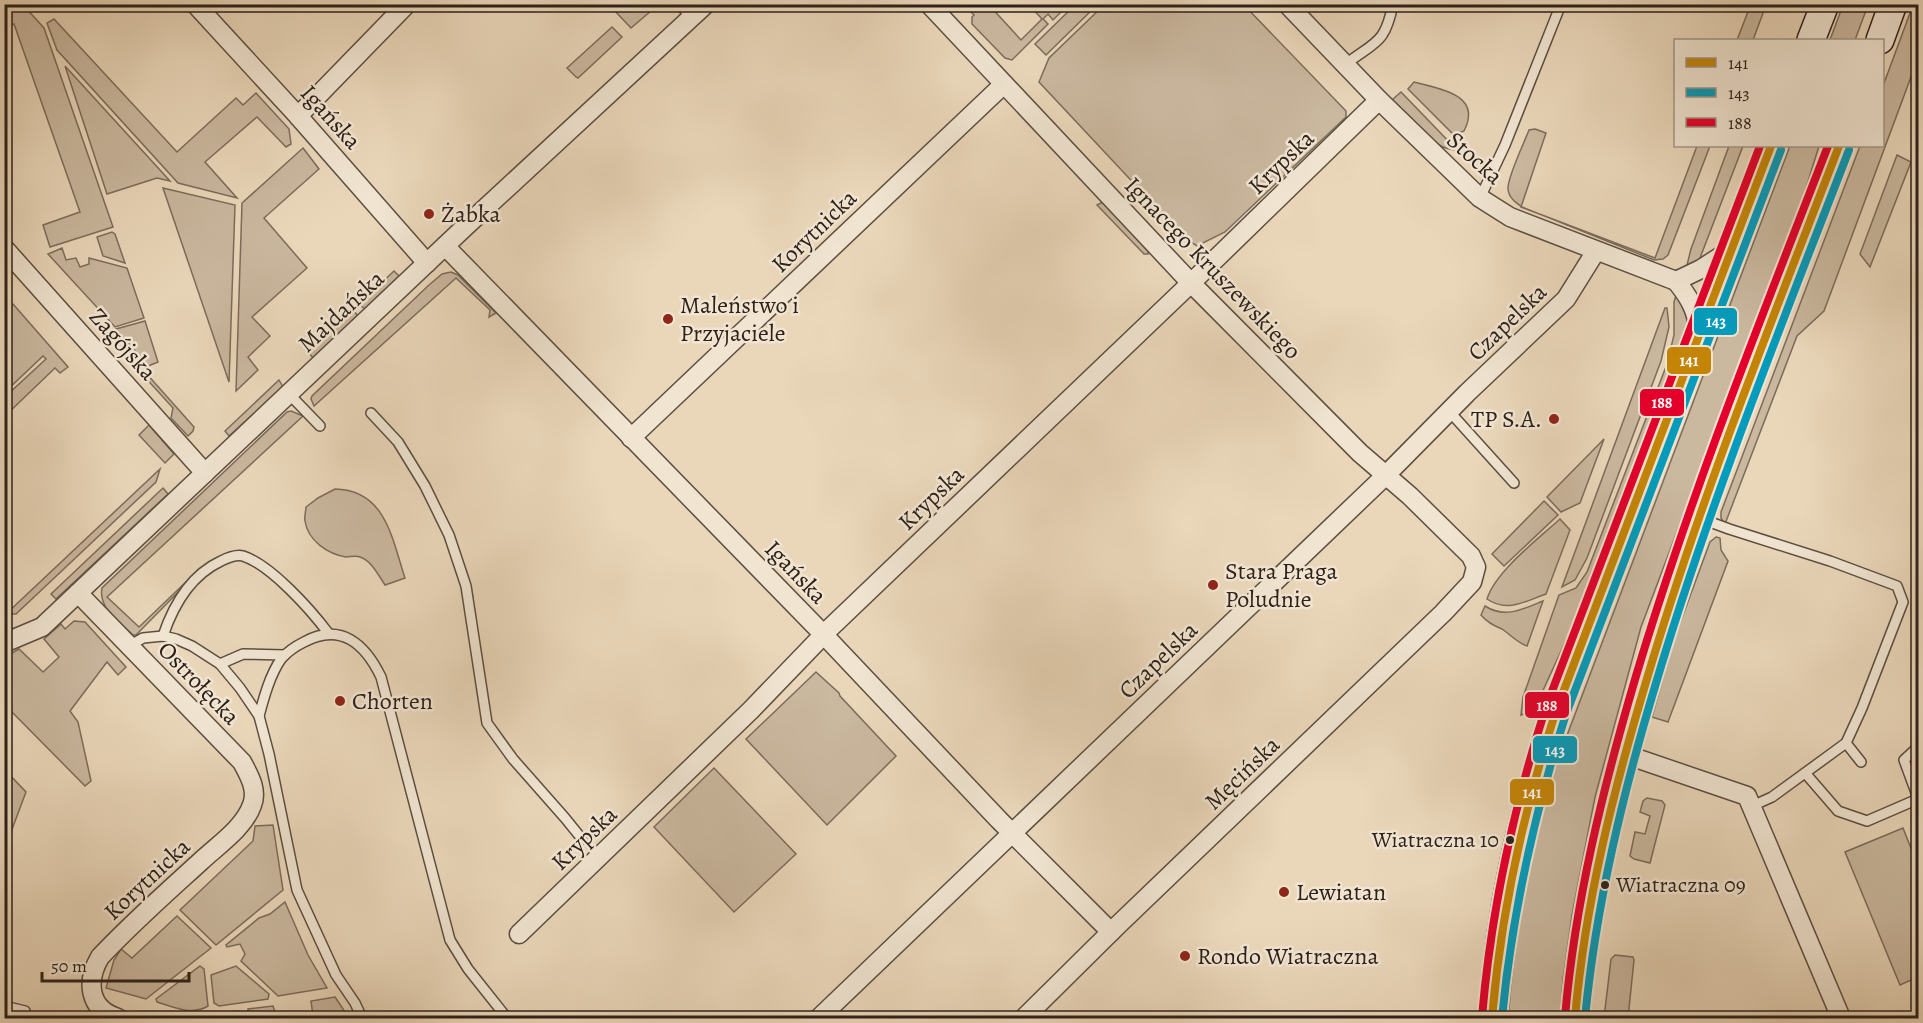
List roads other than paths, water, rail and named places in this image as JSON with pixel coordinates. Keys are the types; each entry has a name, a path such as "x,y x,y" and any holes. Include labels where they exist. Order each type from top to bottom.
{"main road":[{"path":"1811,39 1825,4"},
{"path":"1880,39 1893,4"},
{"path":"1492,1018 1495,974 1508,885 1535,773 1556,711 1771,147"},
{"path":"1575,1018 1591,895 1624,754 1660,627 1697,517 1839,147"}],"street":[{"name":"Igańska","path":"195,4 298,116 427,263"},
{"path":"298,116 407,4"},
{"name":"Majdańska","path":"4,643 42,627 445,246 706,4"},
{"name":"Ignacego Kruszewskiego","path":"929,4 1191,283 1386,476 1410,496 1471,556"},
{"name":"Stocka","path":"1287,4 1379,100 1480,198 1510,216 1676,281"},
{"name":"Korytnicka","path":"631,438 1004,84"},
{"name":"Krypska","path":"519,934 751,710 824,634 1379,100"},
{"name":"Igańska","path":"445,246 824,634 1012,833 1111,932"},
{"name":"Zagójska","path":"4,248 205,473"},
{"path":"1700,335 1697,313 1692,300 1676,281 1701,269 1732,249"},
{"name":"Czapelska","path":"819,1018 1386,476 1449,411 1566,298 1596,251"},
{"name":"Męcińska","path":"1024,1018 1468,587 1476,572 1475,562 1471,556"},
{"name":"Ostrołęcka","path":"78,593 242,762 250,776 254,798 245,820"},
{"path":"1624,754 1747,796 1841,1018"},
{"name":"Korytnicka","path":"118,1018 101,1010 94,999 91,980 94,967 107,950 151,906 245,820"}],"lane":[{"path":"679,4 692,18"},
{"path":"1346,64 1383,36 1389,26 1393,4"},
{"path":"1480,198 1505,146 1561,4"},
{"path":"289,394 320,426"},
{"path":"1449,411 1514,483"},
{"path":"371,413 398,442 449,535 466,586 487,723 513,759 582,839"},
{"path":"1697,517 1897,586 1903,602 1846,743 1772,797 1752,806"},
{"path":"1760,539 1765,528"},
{"path":"163,636 178,600 202,572 227,558 238,555 259,563 269,571 314,614 329,634"},
{"path":"259,716 265,694 285,655 313,637 329,634 345,636 358,644 381,677 450,940 468,969 507,1018"},
{"path":"129,646 142,638 163,636 192,646 220,664 259,716 270,754 297,890 336,975 355,1002 362,1018"},
{"path":"220,664 243,654 285,655"},
{"path":"1846,743 1861,762"},
{"path":"1806,774 1838,811 1867,821 1918,799 1904,760 1918,747"},
{"path":"4,1006 25,1011"}],"place":[{"name":"Żabka","path":"429,214"},
{"name":"Maleństwo i Przyjaciele","path":"668,319"},
{"name":"TP S.A.","path":"1554,419"},
{"name":"Stara Praga Poludnie","path":"1213,585"},
{"name":"Chorten","path":"340,701"},
{"name":"Wiatraczna 10","path":"1510,840"},
{"name":"Wiatraczna 09","path":"1605,885"},
{"name":"Lewiatan","path":"1284,892"},
{"name":"Rondo Wiatraczna","path":"1185,956"}]}
